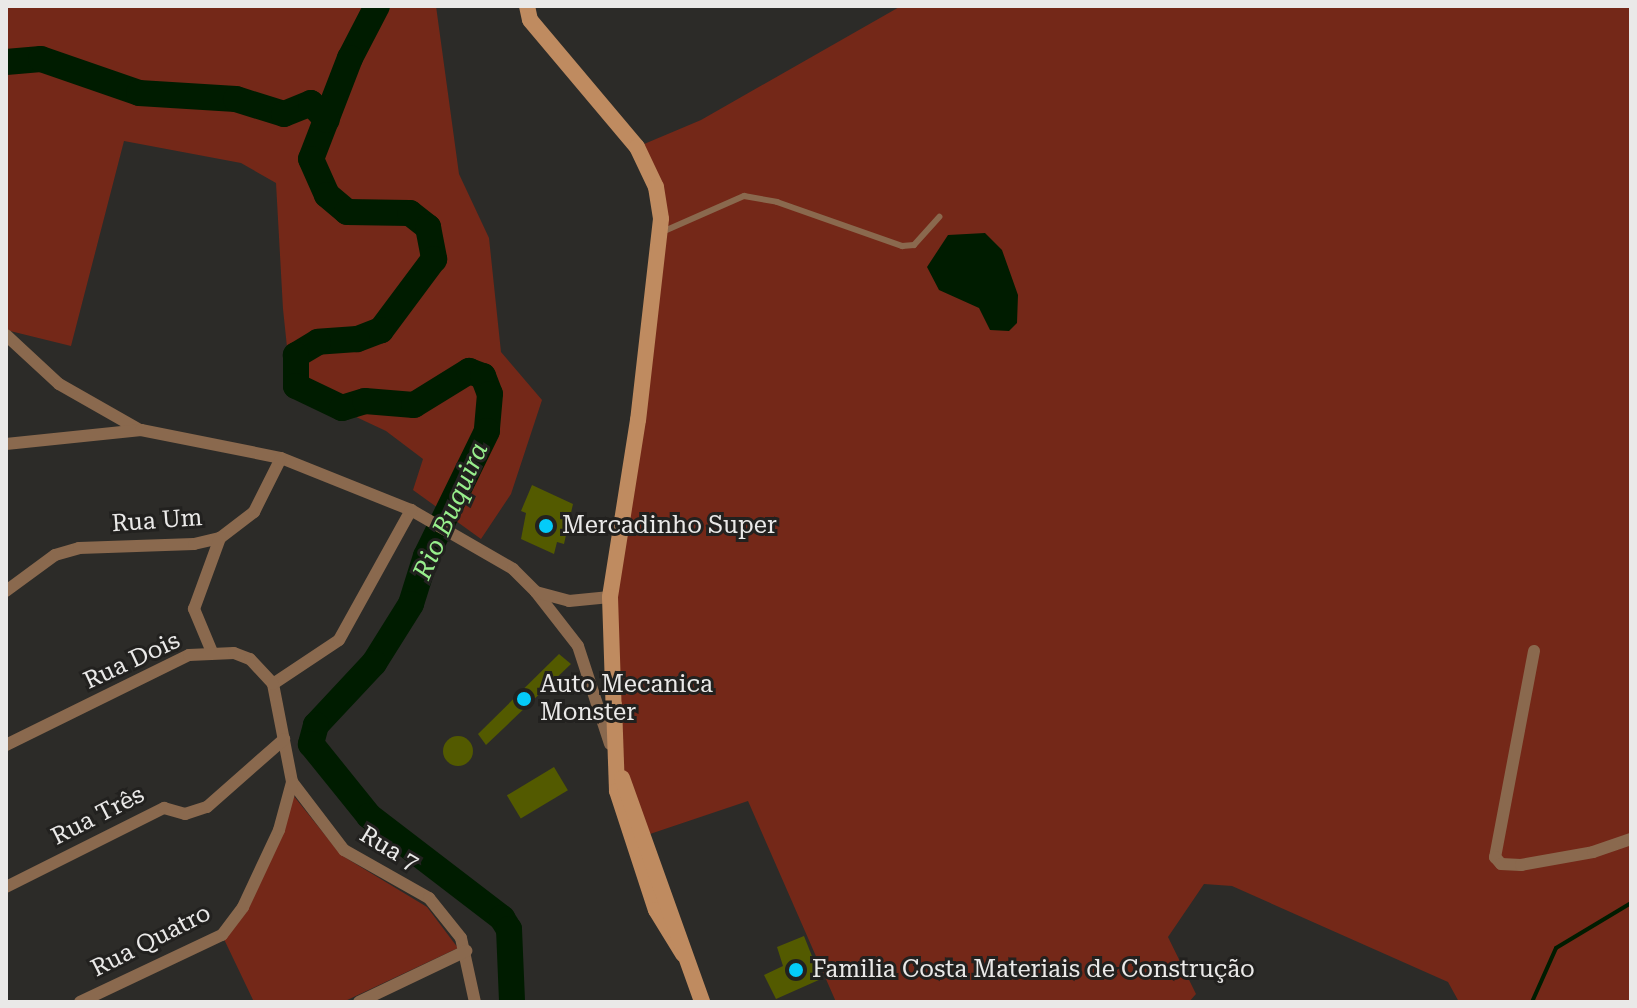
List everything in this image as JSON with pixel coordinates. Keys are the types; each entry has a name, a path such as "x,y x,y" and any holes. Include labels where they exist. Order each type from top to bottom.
{"main road":[{"path":"527,6 530,20 647,164 656,187 659,234 610,597 609,646 615,762 702,1002"}],"street":[{"path":"6,335 59,384 141,430"},
{"path":"6,444 141,430 281,458 431,520 513,569 536,592 578,646 592,676 615,762"},
{"name":"Rua Um","path":"6,591 55,555 79,548 194,544 220,538 254,512 281,458"},
{"path":"273,684 339,640 411,510"},
{"path":"212,652 194,609 220,538"},
{"path":"536,592 569,601 610,597"},
{"path":"1534,651 1495,857 1501,864 1521,865 1593,852 1631,839"},
{"name":"Rua Dois","path":"6,745 175,660 212,652 250,659 273,684"},
{"name":"Rua 7","path":"273,684 292,782 344,850 429,898 466,951 475,1002"},
{"name":"Rua Três","path":"6,887 164,808 185,814 207,807 284,739"},
{"name":"Rua Quatro","path":"84,1001 222,935 243,907 279,830 292,782"},
{"path":"359,1002 466,951"}],"lane":[{"path":"659,234 744,196 777,202 902,246 914,245 939,217"}],"shaded area":[{"path":"6,6 436,6 459,174 489,238 501,352 542,400 511,494 481,539 413,490 423,459 386,431 320,400 294,375 296,355 287,347 283,309 276,183 241,163 124,141 71,346 6,330"},
{"path":"901,6 1631,6 1631,1002 1459,1002 1448,982 1232,886 1204,884 1168,937 1196,994 1189,1002 836,1002 748,801 644,836 615,762 610,597 661,219 637,147 701,120"},
{"path":"985,233 1002,250 1018,295 1017,323 1009,331 990,330 979,308 939,290 927,267 948,235"},
{"path":"289,790 341,855 427,907 458,948 343,1002 254,1002 222,935 243,907"}],"building":[{"name":"Mercadinho Super","path":"532,485 573,504 564,544 557,542 554,554 521,539 526,513 521,511"},
{"name":"Auto Mecanica Monster","path":"559,654 571,664 486,745 478,734"},
{"path":"458,736 468,741 473,751 468,761 458,766 448,761 443,751 448,741"},
{"path":"554,767 568,790 521,818 507,795"},
{"name":"Familia Costa Materiais de Construção","path":"804,936 821,979 776,999 764,975 783,966 777,947"}],"waterway":[{"name":"Rio Buquira","path":"377,6 350,58 311,159 327,195 347,212 410,213 428,227 434,259 381,330 357,339 318,342 296,355 296,386 342,408 365,401 414,405 469,371 483,376 490,394 487,431 426,556 411,604 374,663 316,725 311,744 369,816 502,918 509,929 512,1002"},
{"path":"6,62 41,59 139,93 236,99 284,114 311,103 327,120"},
{"path":"1532,1002 1556,948 1631,903"}],"place":[{"name":"Mercadinho Super","path":"546,526"},
{"name":"Auto Mecanica Monster","path":"524,699"},
{"name":"Familia Costa Materiais de Construção","path":"796,970"}]}
